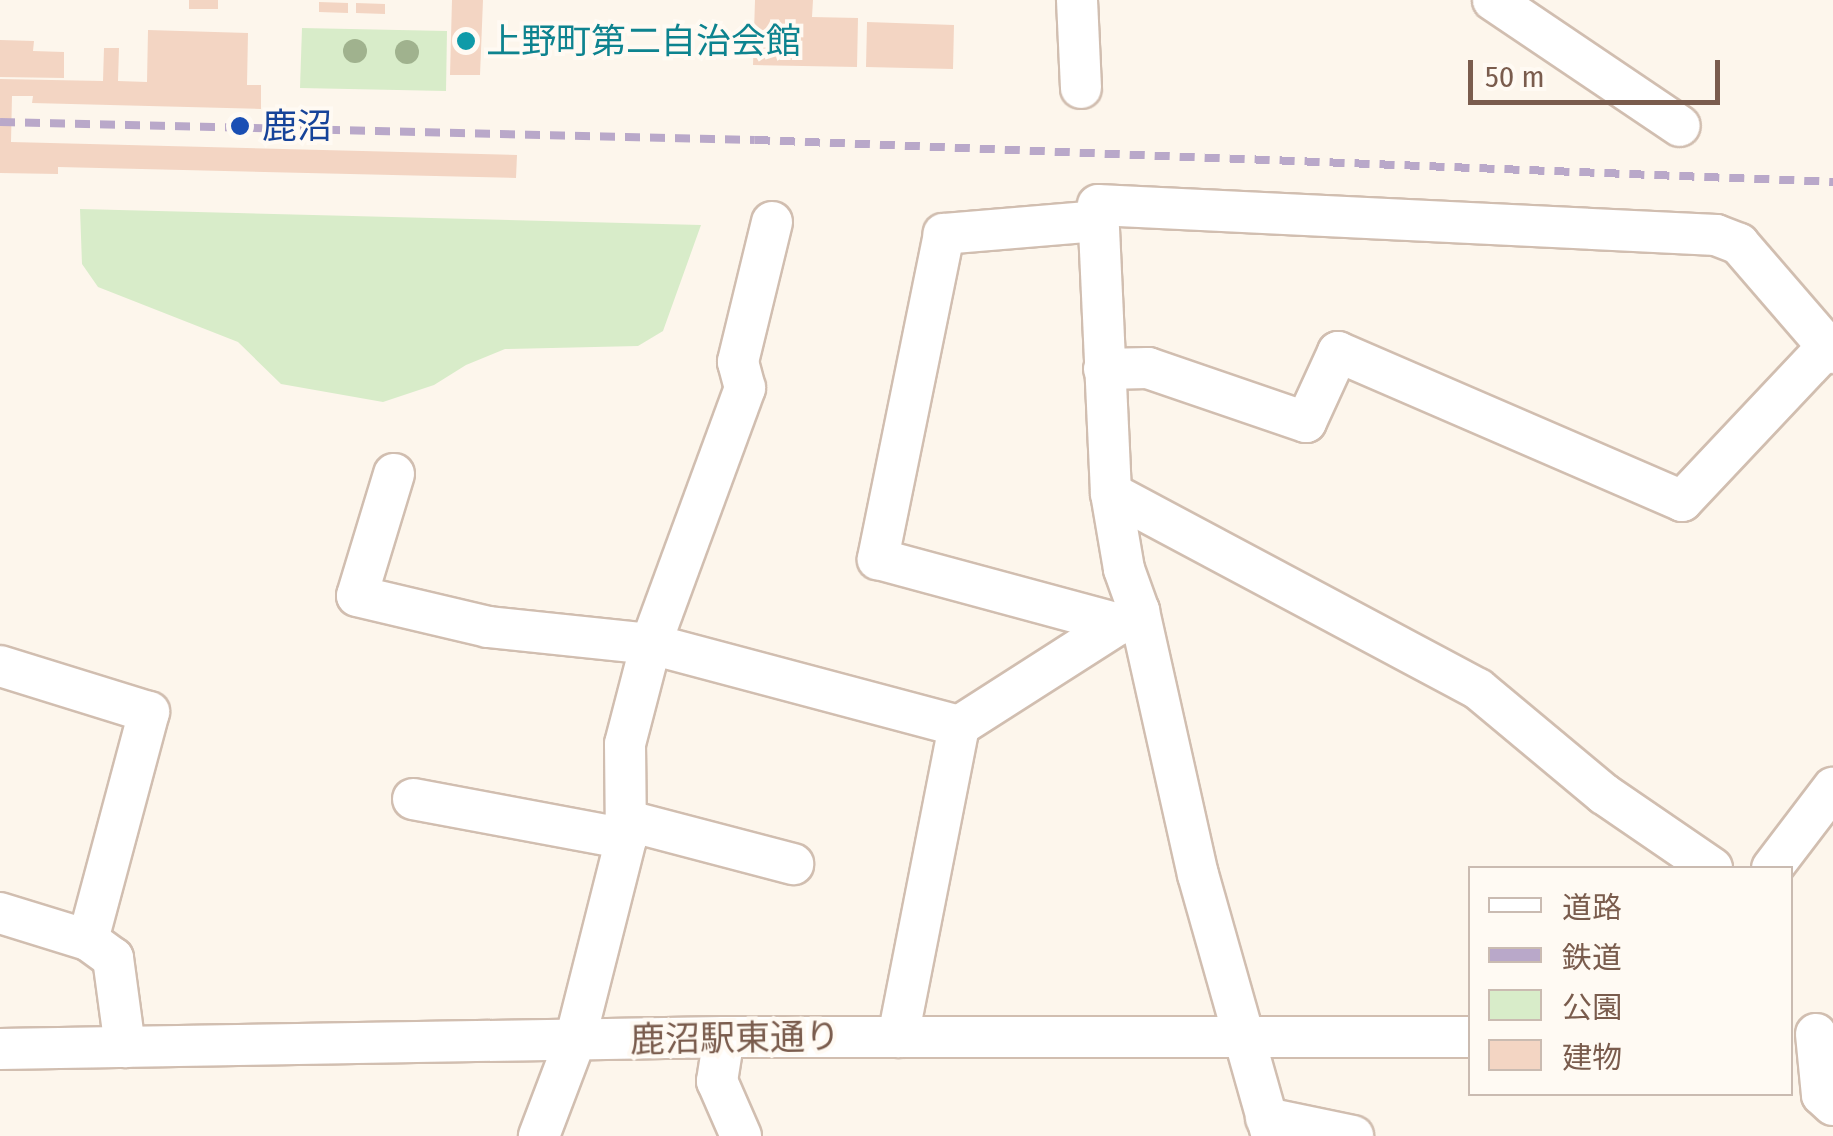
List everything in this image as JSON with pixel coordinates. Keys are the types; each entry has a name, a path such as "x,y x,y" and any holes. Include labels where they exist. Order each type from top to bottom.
{"street":[{"path":"1078,0 1081,88"},
{"path":"1493,0 1680,126"},
{"path":"1104,370 1148,368 1306,422 1338,352 1682,501 1830,350 1739,244 1716,234 1098,205 1104,370 1111,494 1129,618 1242,1036 1269,1127 1353,1136"},
{"path":"1098,221 944,234 878,559 1129,618"},
{"path":"539,1136 575,1041 626,830 625,744 650,644 745,388 738,362 772,222"},
{"path":"394,474 357,596 488,627 650,644 959,726"},
{"path":"1111,494 1478,688 1604,794 1709,866"},
{"path":"898,1036 959,726 1129,618"},
{"path":"0,666 149,712 88,940"},
{"path":"1774,866 1833,788"},
{"path":"413,798 626,830 793,864"},
{"path":"0,912 88,940 112,958 125,1047"},
{"path":"1813,1035 1822,1096 1833,1105"},
{"path":"724,1037 717,1081 741,1136"},
{"name":"鹿沼駅東通り","path":"0,1048 724,1037 1468,1038"}],"green space":[{"path":"302,28 447,31 446,91 300,88"},
{"path":"80,209 701,225 663,331 638,346 505,349 466,365 434,385 383,402 281,384 238,342 98,287 82,264"}],"building":[{"path":"189,0 218,0 218,9 189,9"},
{"name":"上野町第二自治会館","path":"452,0 483,0 480,75 450,75"},
{"path":"755,0 813,0 812,17 858,18 857,67 753,65"},
{"path":"319,2 348,3 348,13 319,12"},
{"path":"356,3 385,4 385,14 356,13"},
{"path":"867,22 954,25 953,69 866,67"},
{"path":"148,30 248,33 247,85 261,85 261,109 32,103 33,96 12,96 11,142 517,155 516,178 58,167 58,174 0,173 0,79 103,81 104,48 119,48 118,81 147,82"},
{"path":"0,40 34,41 33,51 64,52 64,78 0,77"}],"railway":[{"path":"0,122 755,140 1833,182"}],"place":[{"name":"上野町第二自治会館","path":"466,41"},
{"name":"鹿沼","path":"240,126"}]}
